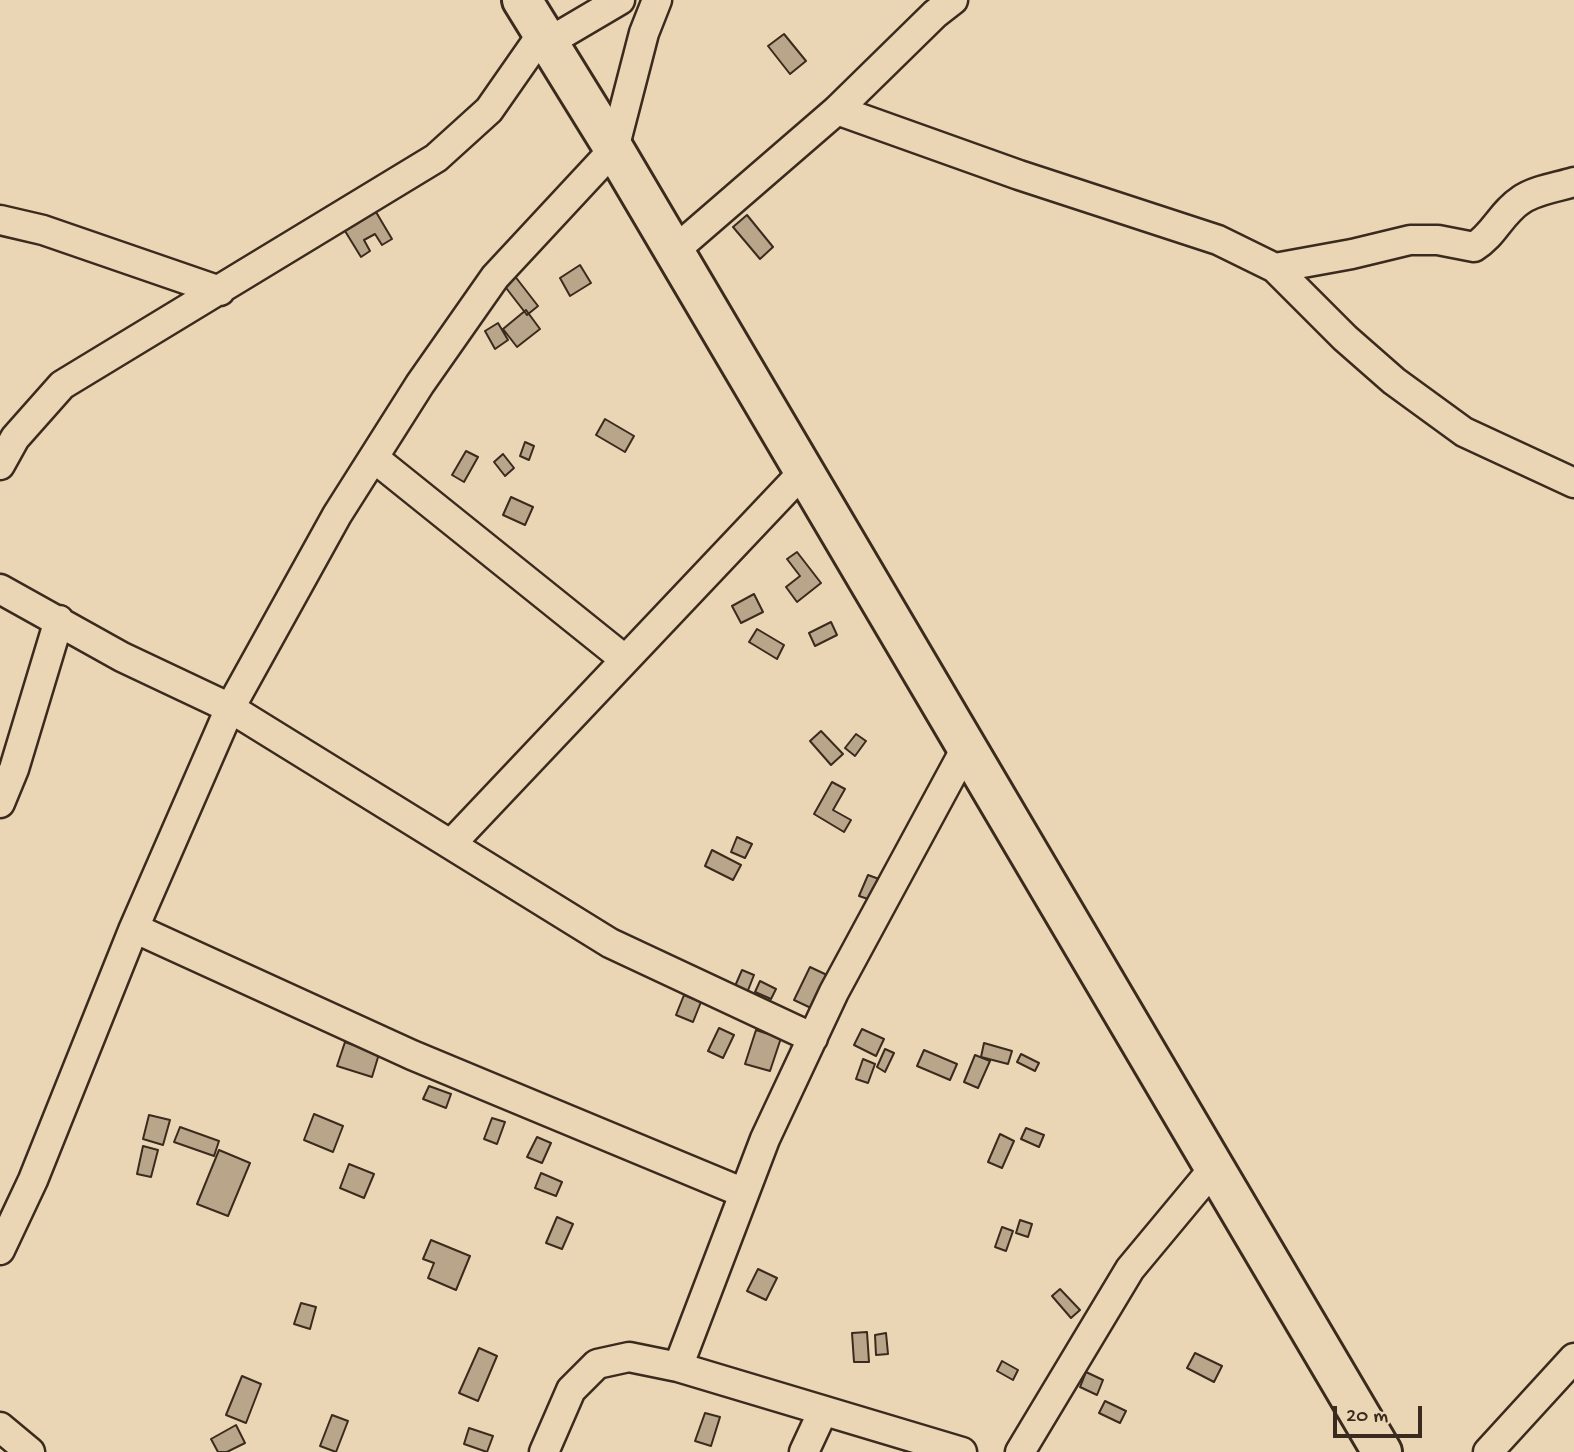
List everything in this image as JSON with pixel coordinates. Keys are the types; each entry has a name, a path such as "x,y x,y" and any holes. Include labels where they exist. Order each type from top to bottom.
{"street":[{"path":"522,0 614,149 1382,1452"},
{"path":"0,465 15,438 62,385 436,158 489,110 544,38 620,0"},
{"path":"0,1250 33,1180 134,928 230,708 337,515 495,277 614,149 644,33 657,0"},
{"path":"674,251 837,110 935,14 953,0"},
{"path":"837,110 1019,175 1218,240 1275,268 1355,346 1464,432 1574,483"},
{"path":"1275,268 1410,240 1438,240 1474,247 1487,240 1502,217 1522,199 1574,182"},
{"path":"0,220 43,230 220,291"},
{"path":"374,458 623,659"},
{"path":"452,843 623,659 804,471"},
{"path":"0,589 122,657 230,708 610,943 813,1038"},
{"path":"0,803 14,769 59,620"},
{"path":"678,1367 765,1139 834,992 967,748"},
{"path":"134,928 412,1055 744,1193"},
{"path":"1020,1452 1130,1269 1214,1168"},
{"path":"544,1452 571,1390 597,1364 629,1357 678,1367 962,1452"},
{"path":"1488,1452 1574,1358"},
{"path":"804,1452 823,1411"},
{"path":"0,1427 30,1452"}],"building":[{"path":"784,34 806,61 790,74 768,46"},
{"path":"376,212 392,239 382,245 375,234 364,240 370,251 361,257 345,231"},
{"path":"747,215 773,247 760,259 733,227"},
{"path":"580,265 591,283 570,296 560,278"},
{"path":"514,275 538,306 527,315 503,284"},
{"path":"526,310 540,329 517,347 503,329"},
{"path":"498,323 508,340 495,349 485,331"},
{"path":"605,419 634,436 625,452 596,435"},
{"path":"525,442 534,446 529,460 520,456"},
{"path":"466,451 478,457 464,482 452,475"},
{"path":"503,454 514,468 505,476 494,462"},
{"path":"511,497 533,507 525,525 503,515"},
{"path":"797,552 821,583 797,602 786,587 800,576 787,559"},
{"path":"754,594 763,612 741,623 732,606"},
{"path":"831,622 837,635 815,646 809,633"},
{"path":"757,629 784,645 777,659 749,642"},
{"path":"821,731 843,754 831,765 810,741"},
{"path":"856,734 866,741 855,756 845,748"},
{"path":"832,782 845,789 833,810 851,820 844,832 814,814"},
{"path":"737,837 752,844 745,858 731,852"},
{"path":"712,850 741,865 733,880 705,866"},
{"path":"868,875 879,879 871,900 859,896"},
{"path":"810,967 827,975 811,1008 794,1000"},
{"path":"742,970 754,975 745,998 732,993"},
{"path":"760,981 776,989 771,999 755,992"},
{"path":"684,995 701,1002 693,1022 676,1015"},
{"path":"719,1028 734,1035 723,1058 708,1051"},
{"path":"862,1029 884,1039 876,1056 854,1045"},
{"path":"756,1030 781,1038 770,1071 745,1064"},
{"path":"345,1042 379,1054 372,1077 337,1066"},
{"path":"984,1043 1012,1051 1008,1064 981,1057"},
{"path":"885,1049 894,1053 885,1072 877,1067"},
{"path":"924,1050 957,1064 950,1080 917,1066"},
{"path":"1021,1054 1039,1063 1035,1071 1017,1062"},
{"path":"975,1055 990,1061 978,1088 964,1082"},
{"path":"863,1059 875,1064 868,1083 856,1079"},
{"path":"429,1086 451,1094 446,1108 423,1099"},
{"path":"314,1114 343,1126 333,1152 304,1140"},
{"path":"149,1115 170,1120 163,1145 143,1139"},
{"path":"492,1118 505,1122 497,1144 484,1139"},
{"path":"180,1127 219,1141 214,1156 174,1142"},
{"path":"1026,1128 1044,1135 1039,1147 1021,1139"},
{"path":"1000,1134 1014,1141 1002,1168 988,1162"},
{"path":"537,1137 551,1143 542,1163 527,1157"},
{"path":"143,1146 158,1150 151,1177 137,1174"},
{"path":"219,1150 250,1163 228,1216 197,1204"},
{"path":"349,1164 374,1174 364,1198 340,1188"},
{"path":"541,1173 562,1182 556,1196 535,1188"},
{"path":"557,1217 573,1224 562,1249 546,1243"},
{"path":"1020,1220 1032,1224 1028,1237 1016,1233"},
{"path":"1002,1227 1013,1231 1006,1251 995,1247"},
{"path":"431,1240 470,1256 456,1290 428,1278 434,1263 423,1259"},
{"path":"758,1269 777,1278 766,1300 747,1291"},
{"path":"1060,1289 1080,1310 1071,1318 1052,1296"},
{"path":"301,1303 316,1307 310,1329 294,1324"},
{"path":"867,1332 869,1362 854,1362 852,1333"},
{"path":"886,1333 888,1354 876,1355 875,1335"},
{"path":"479,1348 497,1356 478,1401 459,1393"},
{"path":"1195,1353 1222,1366 1214,1382 1187,1368"},
{"path":"1002,1361 1018,1370 1013,1380 997,1371"},
{"path":"1086,1372 1103,1380 1097,1395 1080,1387"},
{"path":"242,1376 261,1384 246,1423 226,1415"},
{"path":"1105,1401 1126,1411 1120,1423 1099,1413"},
{"path":"705,1413 720,1417 711,1446 695,1441"},
{"path":"332,1415 348,1421 336,1452 320,1446"},
{"path":"236,1425 245,1443 227,1452 218,1452 211,1439"},
{"path":"469,1428 493,1436 487,1452 464,1444"}]}
